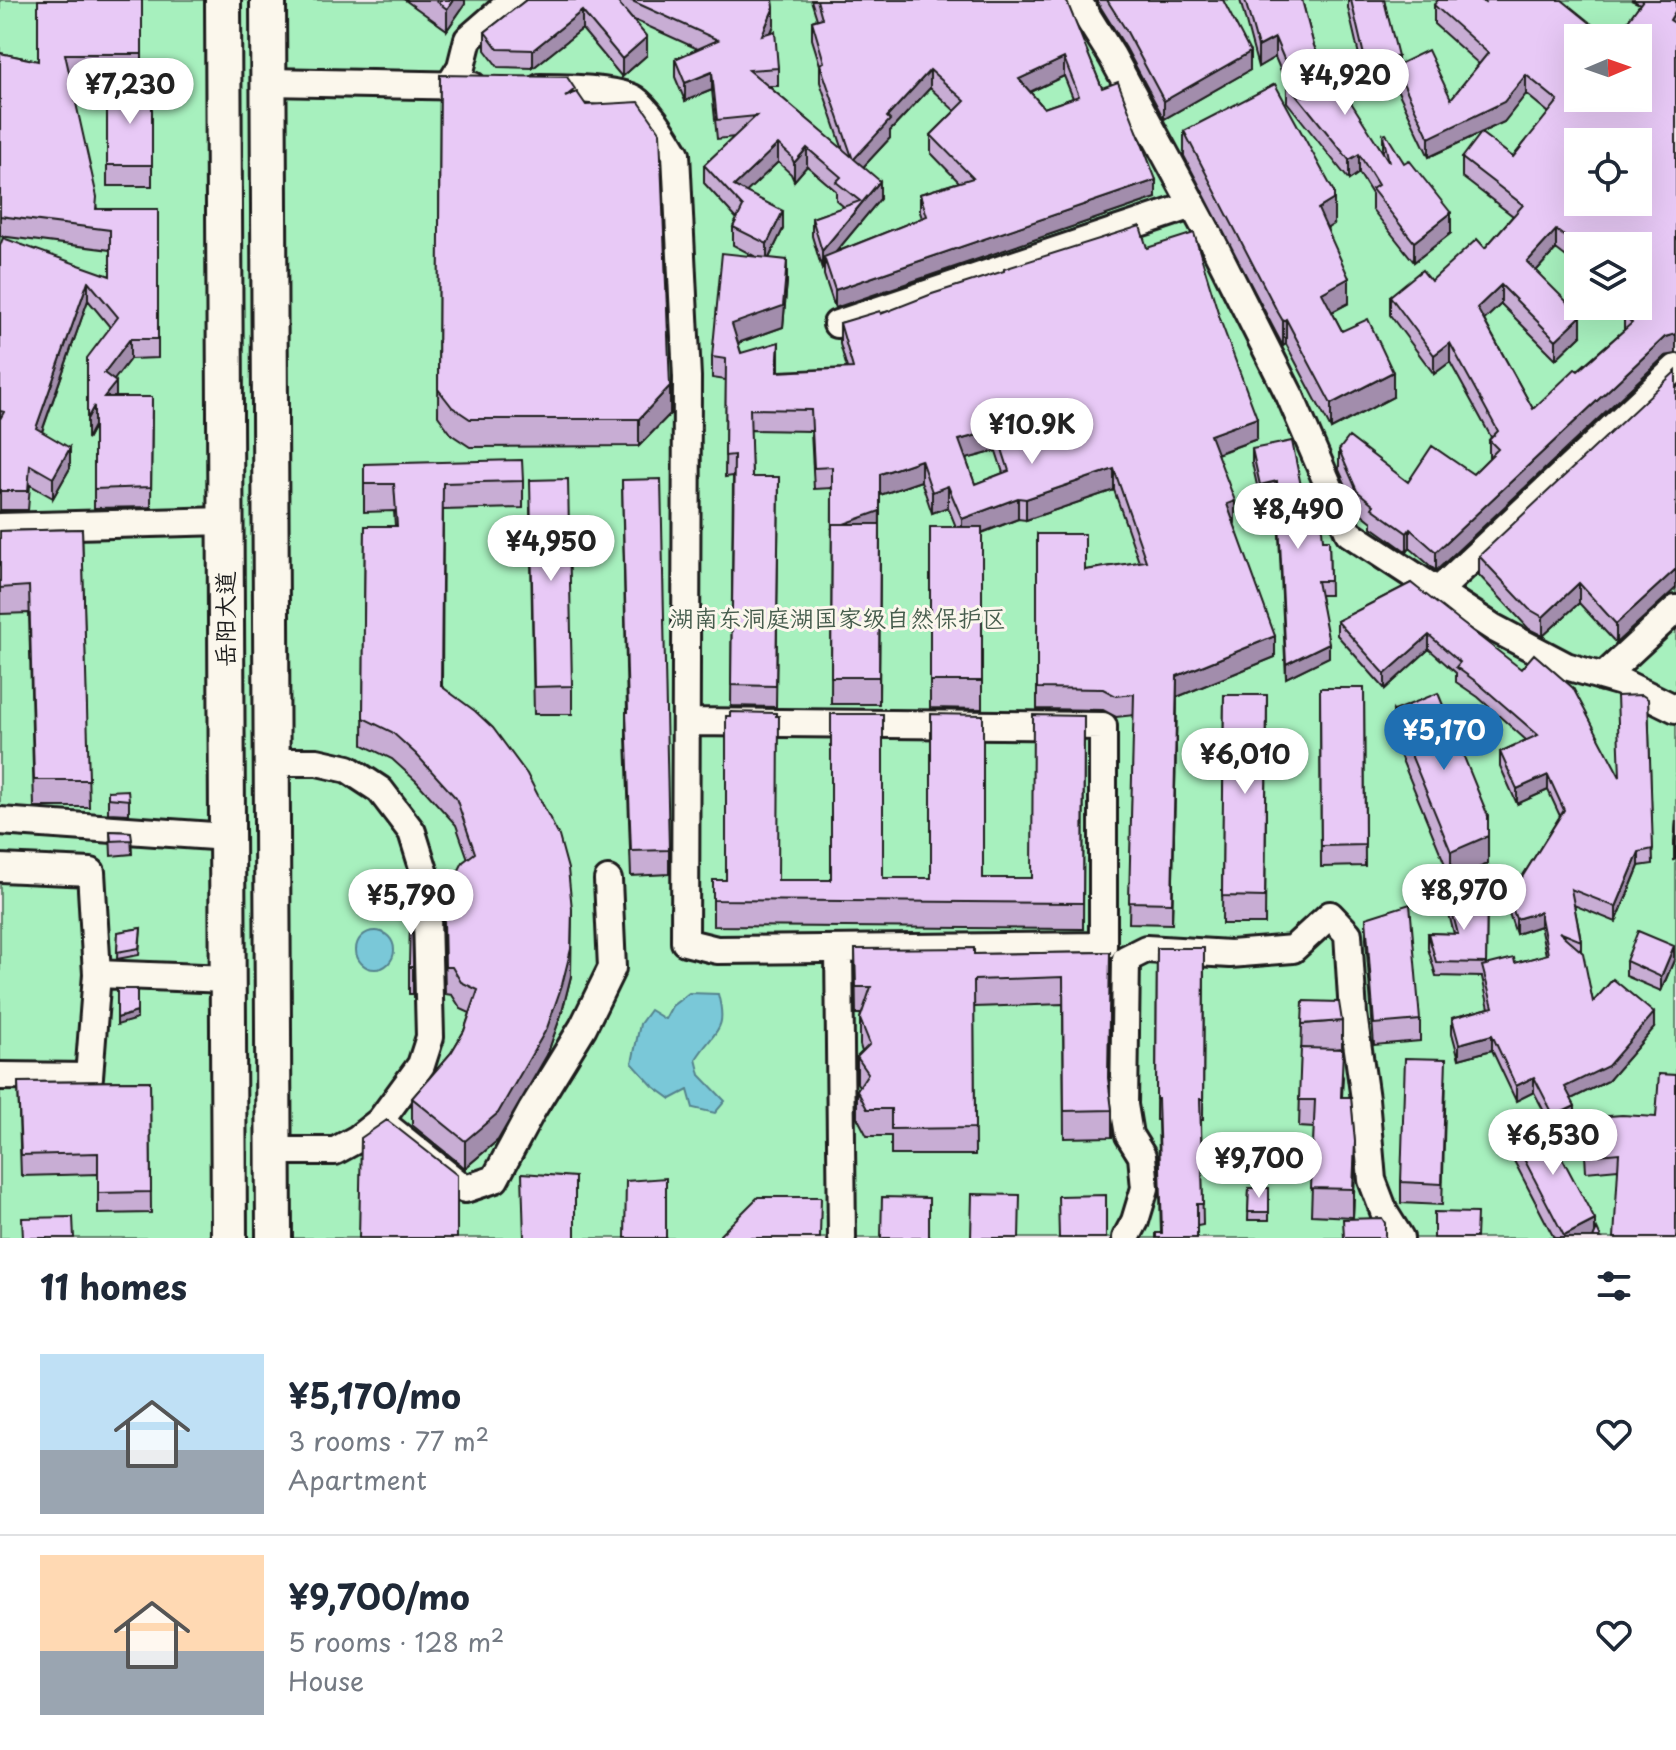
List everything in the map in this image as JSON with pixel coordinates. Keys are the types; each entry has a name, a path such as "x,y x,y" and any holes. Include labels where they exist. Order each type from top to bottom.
{"main road":[{"name":"岳阳大道","path":"223,0 229,1238"},
{"name":"岳阳大道","path":"268,0 274,1238"}],"street":[{"path":"449,86 461,67 468,39 513,0"},
{"path":"1077,0 1112,56 1193,205 1290,396 1349,533 1494,628 1566,666 1621,682 1676,709"},
{"path":"269,82 589,89 633,99 660,129 676,154 687,377 685,942 717,950 1103,946 1126,959"},
{"path":"837,324 1193,205"},
{"path":"1439,590 1676,368"},
{"path":"0,527 226,521"},
{"path":"1603,677 1676,609"},
{"path":"687,722 1103,726 1103,946"},
{"path":"272,762 317,762 348,769 380,790 412,832 426,877 430,1037 421,1065 380,1121 357,1139 335,1151 273,1151"},
{"path":"0,821 227,837"},
{"path":"0,868 91,872 97,974 89,1077 0,1076"},
{"path":"380,1121 465,1189 495,1179 532,1110 583,1027 612,968 608,880"},
{"path":"1126,959 1146,949 1230,954 1293,949 1330,915 1348,934 1353,1014 1372,1180 1385,1214 1400,1238"},
{"path":"839,949 842,1238"},
{"path":"1126,959 1124,1105 1129,1135 1142,1156 1145,1188 1126,1238"},
{"path":"97,974 228,979"}],"green space":[{"name":"湖南东洞庭湖国家级自然保护区","path":"0,0 1676,0 1676,1238 0,1238"}],"water":[{"path":"375,931 388,937 394,950 388,963 375,969 362,963 356,950 362,937"},
{"path":"689,993 718,994 721,1006 718,1030 696,1059 700,1075 725,1101 715,1113 693,1108 688,1090 671,1099 653,1086 632,1063 640,1024 650,1010 665,1019 672,1006"}],"building":[{"path":"38,0 142,0 142,54 65,54 97,197 96,209 158,209 158,339 130,339 104,373 116,382 104,397 152,397 151,487 94,489 94,406 87,419 87,358 118,317 88,281 36,428 70,448 53,478 30,465 28,491 0,491 0,419 4,412 0,411 0,246 3,238 110,276 110,230 0,216 0,53 38,61"},
{"path":"435,0 453,0 447,9"},
{"path":"526,0 616,0 647,37 622,59 582,11 533,50 498,49 485,32"},
{"path":"630,0 773,0 774,7 762,35 775,31 778,68 749,70 852,157 820,64 824,62 812,21 822,18 817,0 1065,0 1102,88 1118,82 1156,180 835,290 824,257 927,216 920,194 973,178 931,135 965,101 930,70 854,159 880,181 822,251 812,218 860,201 836,182 841,177 807,148 794,163 778,144 734,186 783,211 767,244 733,227 743,207 704,165 756,116 717,120 712,72 685,83 675,59 718,40","holes":["1064,58 1079,96 1044,108 1019,79"]},
{"path":"1107,0 1223,0 1250,52 1164,101"},
{"path":"1245,0 1302,0 1314,46 1326,74 1331,71 1389,162 1383,135 1386,134 1404,163 1409,160 1451,213 1414,242 1372,189 1378,185 1359,154 1349,160 1287,83 1293,80 1275,38 1258,47"},
{"path":"1351,0 1384,0 1398,56 1366,64"},
{"path":"1438,0 1481,0 1485,3 1487,0 1562,0 1592,24 1564,24 1564,112 1652,112 1652,24 1625,24 1643,0 1676,0 1676,10 1670,20 1676,24 1676,334 1665,337 1436,552 1410,529 1407,533 1372,508 1374,505 1357,491 1339,450 1349,437 1408,482 1432,446 1473,474 1498,449 1489,440 1498,431 1450,343 1434,355 1390,296 1422,270 1431,281 1477,239 1485,248 1523,205 1462,158 1481,133 1513,157 1558,101 1526,75 1504,102 1429,138 1395,66 1428,50 1451,99 1488,53 1434,5"},
{"path":"440,75 567,77 575,89 565,97 577,92 586,105 639,102 660,132 670,386 639,419 470,419 452,407 438,389"},
{"path":"1275,84 1334,192 1334,199 1318,209 1349,278 1322,293 1342,331 1368,319 1393,372 1331,404 1286,319 1283,321 1276,309 1184,131"},
{"path":"107,88 152,88 152,165 107,165"},
{"path":"1140,226 1147,248 1194,233 1221,322 1257,418 1210,435 1235,501 1227,504 1275,636 1177,676 1172,903 1129,902 1134,694 1116,696 1103,689 1037,688 1037,534 1085,534 1085,570 1146,561 1114,469 1026,499 1018,498 962,519 948,486 932,492 921,460 880,474 880,511 844,524 832,524 832,467 814,468 811,410 750,409 752,477 779,477 776,686 731,685 734,455 725,456 726,359 712,357 722,253 787,260 783,306 732,324 741,353 779,342 777,372 853,368 840,323 880,311 881,314 1004,269","holes":["996,430 1009,471 975,484 959,440"]},
{"path":"1676,371 1676,569 1616,624 1579,583 1543,617 1529,609 1479,556"},
{"path":"1292,441 1303,496 1319,495 1323,540 1329,540 1330,581 1317,581 1329,643 1286,664 1277,481 1260,485 1252,449"},
{"path":"522,460 523,481 443,483 441,686 493,728 527,774 559,836 568,869 572,909 571,949 547,1028 498,1113 465,1141 412,1098 451,1053 464,1031 478,990 461,982 452,967 445,967 443,876 456,876 463,862 475,853 456,798 392,732 363,718 365,526 397,526 394,484 364,484 364,464"},
{"path":"568,479 572,686 534,687 530,480"},
{"path":"661,479 669,850 631,851 622,480"},
{"path":"832,524 880,524 879,677 831,677"},
{"path":"930,527 982,527 982,681 930,681"},
{"path":"82,529 89,780 34,780 29,586 0,588 0,531"},
{"path":"1411,583 1521,669 1534,654 1573,688 1620,777 1617,696 1642,695 1648,699 1653,849 1639,852 1616,907 1571,889 1581,941 1559,932 1583,953 1593,1002 1613,979 1654,1013 1608,1066 1565,1087 1575,1106 1554,1116 1534,1077 1516,1086 1492,1035 1459,1044 1452,1018 1493,1007 1482,966 1514,958 1515,963 1548,954 1540,912 1516,919 1509,898 1564,810 1548,775 1517,789 1500,752 1538,735 1456,667 1460,662 1429,635 1385,674 1337,621"},
{"path":"1320,688 1364,688 1365,845 1321,846"},
{"path":"1438,693 1488,816 1488,836 1451,852 1393,711"},
{"path":"1224,695 1267,695 1265,897 1222,896"},
{"path":"730,712 776,713 779,716 778,880 831,880 831,714 883,714 883,878 931,878 931,714 983,715 983,878 1032,878 1033,715 1084,716 1083,903 713,900 713,880 726,880 726,716 730,716"},
{"path":"128,790 129,800 108,798 108,791"},
{"path":"110,831 131,832 132,840 111,841"},
{"path":"411,876 413,967 409,967"},
{"path":"1487,890 1486,963 1436,962 1428,933 1458,934 1449,900"},
{"path":"1410,904 1420,1020 1374,1024 1366,918"},
{"path":"141,928 139,948 117,952 118,932"},
{"path":"1638,931 1674,946 1661,977 1626,961"},
{"path":"974,948 974,954 1110,952 1108,1078 1112,1110 1064,1111 1063,977 974,980 975,1128 891,1129 891,1109 867,1109 857,1090 868,1073 857,1057 870,1044 860,1019 871,987 856,987 855,949"},
{"path":"1157,948 1204,948 1203,1099 1200,1099 1203,1204 1197,1204 1197,1238 1156,1238 1156,1233 1162,1233 1156,1099"},
{"path":"117,989 137,989 137,1012 117,1018"},
{"path":"1303,1001 1339,1002 1342,1021 1302,1024"},
{"path":"1301,1048 1343,1049 1341,1097 1351,1097 1355,1142 1353,1189 1311,1188 1315,1100 1299,1100"},
{"path":"1405,1058 1446,1059 1442,1184 1401,1182"},
{"path":"1659,1074 1676,1075 1676,1238 1614,1238 1619,1153 1586,1156 1583,1118 1622,1115 1656,1117"},
{"path":"150,1081 151,1192 98,1193 98,1153 21,1155 18,1082"},
{"path":"1541,1118 1595,1220 1564,1236 1511,1134"},
{"path":"387,1120 457,1175 457,1238 359,1238 361,1138"},
{"path":"522,1173 575,1177 575,1238 524,1238"},
{"path":"666,1178 666,1238 625,1238 626,1181"},
{"path":"1249,1188 1269,1188 1269,1212 1248,1212"},
{"path":"972,1194 1020,1195 1019,1238 971,1238"},
{"path":"1106,1195 1106,1238 1059,1238 1058,1196"},
{"path":"758,1197 821,1197 820,1238 720,1238"},
{"path":"882,1197 929,1198 929,1238 881,1238"},
{"path":"1434,1212 1477,1213 1476,1238 1434,1238"},
{"path":"73,1217 74,1238 23,1238 22,1218"},
{"path":"1382,1218 1385,1238 1344,1238 1343,1219"}]}
